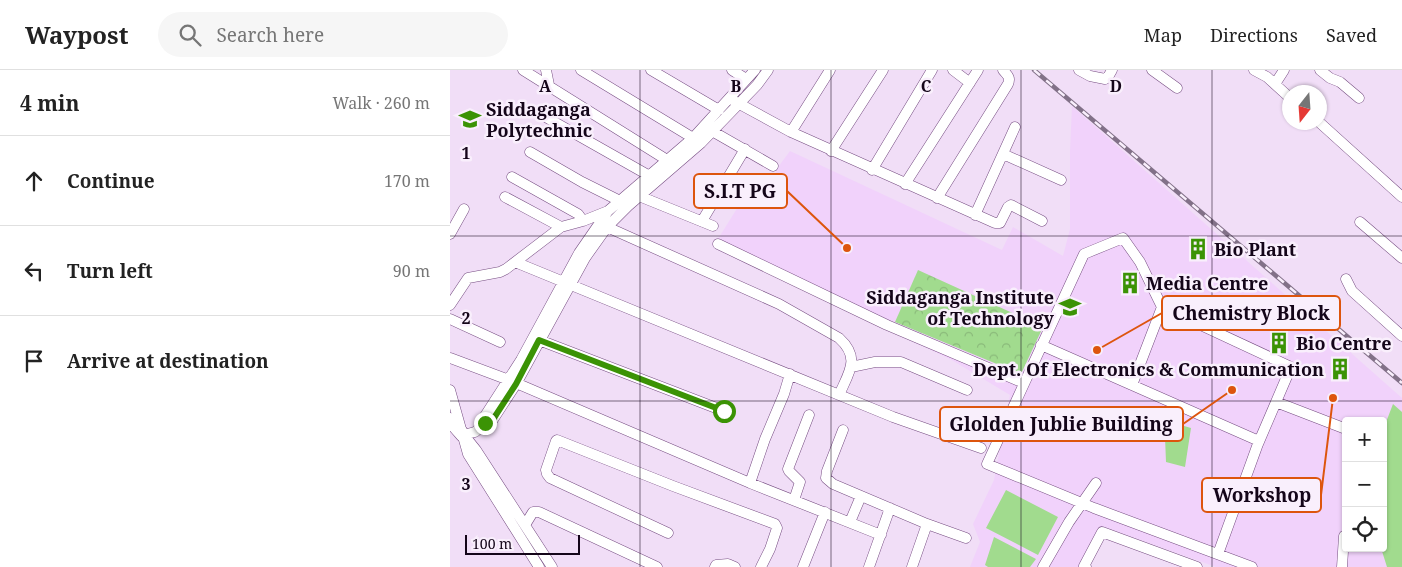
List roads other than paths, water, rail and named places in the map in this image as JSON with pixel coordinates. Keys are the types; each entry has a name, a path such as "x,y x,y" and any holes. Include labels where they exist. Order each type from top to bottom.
{"highway":[{"path":"450,420 463,434"}],"street":[{"path":"523,70 667,160"},
{"path":"546,70 549,85"},
{"path":"581,70 693,138"},
{"path":"651,70 719,110"},
{"path":"732,70 746,79"},
{"path":"512,382 539,340 580,253 608,211 701,143 734,101 746,79 755,70"},
{"path":"463,434 475,432 485,423 492,421 567,282 607,227 639,196 667,160 693,138 719,110 734,101 768,70"},
{"path":"791,132 830,70"},
{"path":"830,151 883,70"},
{"path":"872,170 932,70"},
{"path":"953,70 970,83"},
{"path":"905,184 978,70"},
{"path":"937,198 1008,84 1009,76 1003,70"},
{"path":"1079,70 1090,76 1105,79 1112,70"},
{"path":"1152,70 1177,88"},
{"path":"1254,70 1282,90"},
{"path":"1275,84 1284,70"},
{"path":"1320,70 1330,78 1340,82 1359,98"},
{"path":"734,101 830,151 998,224 1008,206 1042,221"},
{"path":"542,115 651,179"},
{"path":"975,214 1015,128"},
{"path":"712,130 772,166"},
{"path":"1327,130 1402,197"},
{"path":"702,221 745,149"},
{"path":"530,152 620,201"},
{"path":"1003,154 1061,180"},
{"path":"512,177 578,214 583,221"},
{"path":"639,196 713,226"},
{"path":"505,198 561,226"},
{"path":"450,234 464,209"},
{"path":"450,304 468,278 500,272 561,226 583,221 608,211"},
{"path":"1360,222 1402,258"},
{"path":"607,227 779,304 840,338 848,346 852,355 851,367 839,394"},
{"path":"1218,554 1258,444 1291,367 1162,307 1140,262 1123,238 1084,254 987,464 1083,503 1252,567"},
{"path":"718,244 888,326 1024,383"},
{"path":"515,262 893,417 981,448"},
{"path":"1346,279 1352,291 1402,336"},
{"path":"1132,385 1162,307"},
{"path":"450,319 500,342"},
{"path":"539,340 724,411"},
{"path":"1041,345 1259,441 1258,444"},
{"path":"450,358 881,534"},
{"path":"851,367 876,362 901,362 967,390"},
{"path":"750,482 790,374"},
{"path":"450,390 468,454 539,567"},
{"path":"1276,402 1342,427"},
{"path":"794,500 800,482 788,469 809,415"},
{"path":"843,430 826,471 826,478 833,484 966,538"},
{"path":"463,434 476,450 552,567"},
{"path":"668,533 550,478 546,470 556,441 775,524 777,528 761,567"},
{"path":"1043,567 1069,522 1096,484"},
{"path":"850,522 861,496"},
{"path":"869,567 890,508"},
{"path":"525,525 533,512 539,512 657,567"},
{"path":"803,567 825,512"},
{"path":"912,567 928,524"},
{"path":"1086,567 1084,566 1102,532 1197,567"},
{"path":"1342,567 1343,552"},
{"path":"715,567 722,563 735,567"}],"railway":[{"path":"1034,70 1402,383"}],"place":[{"name":"Siddaganga Polytechnic","path":"470,119"},
{"name":"S.I.T PG","path":"847,248"},
{"name":"Bio Plant","path":"1198,249"},
{"name":"Media Centre","path":"1130,283"},
{"name":"Siddaganga Institute of Technology","path":"1070,307"},
{"name":"Bio Centre","path":"1279,343"},
{"name":"Chemistry Block","path":"1097,350"},
{"name":"Dept. Of Electronics & Communication","path":"1340,369"},
{"name":"Glolden Jublie Building","path":"1232,390"},
{"name":"Workshop","path":"1333,398"}]}
